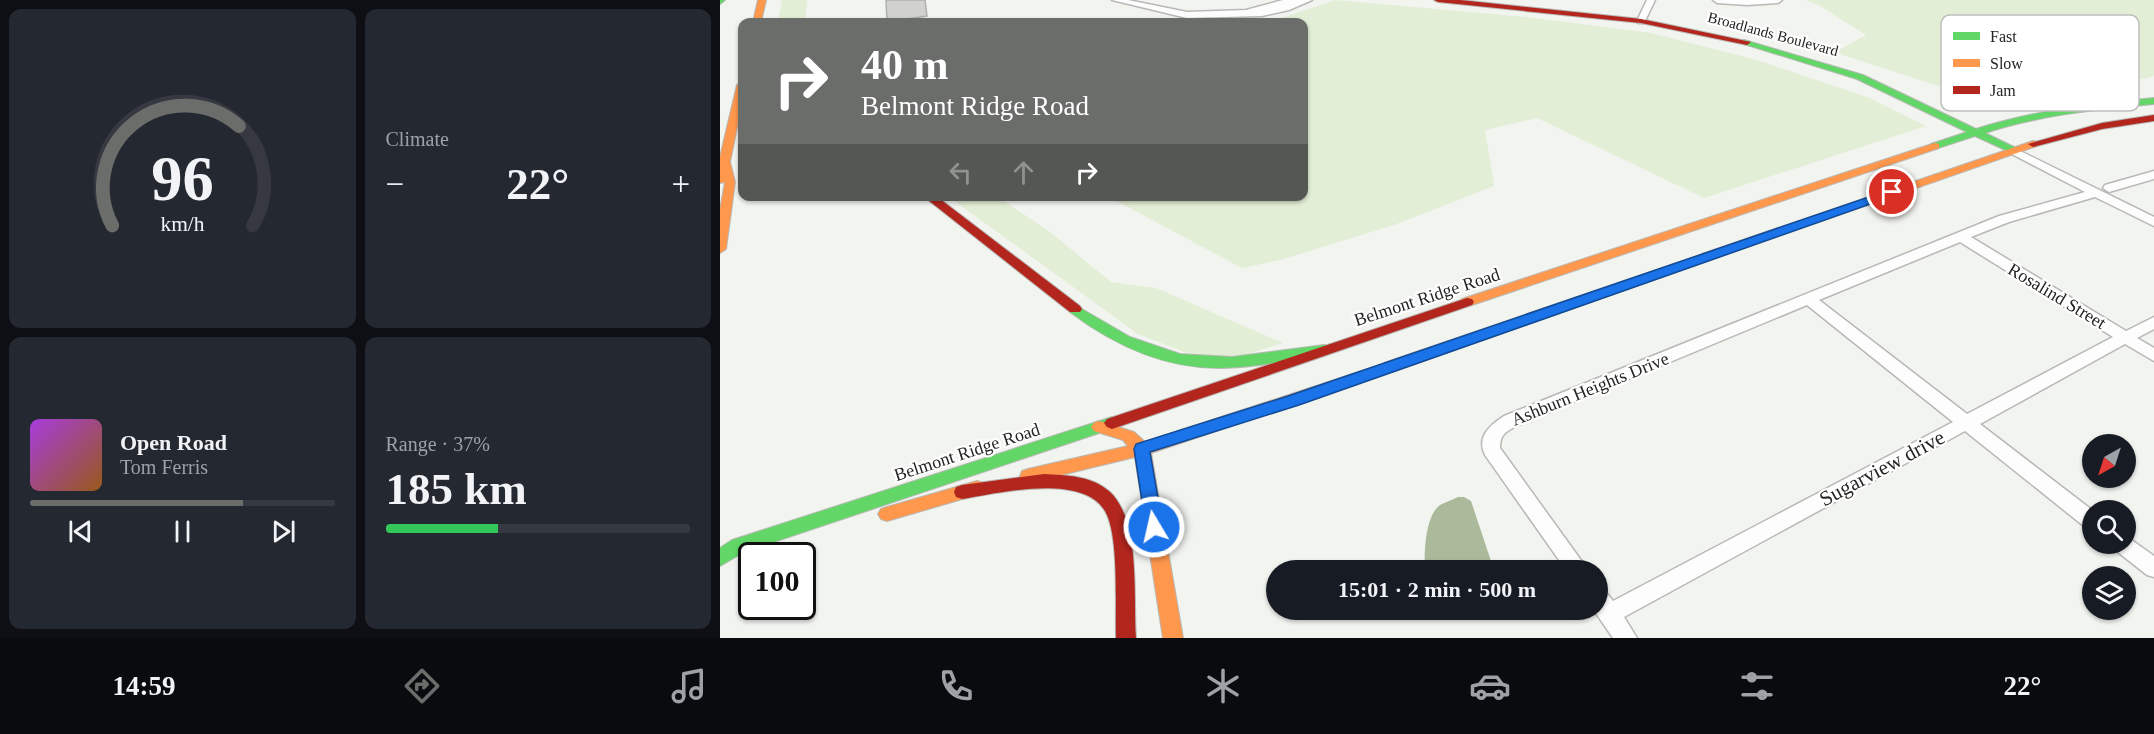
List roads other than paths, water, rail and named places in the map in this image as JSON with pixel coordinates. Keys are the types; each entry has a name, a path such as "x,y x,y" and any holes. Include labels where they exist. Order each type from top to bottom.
{"main road":[{"path":"758,18 763,0"},
{"path":"762,18 763,0"},
{"name":"Broadlands Boulevard","path":"1438,0 1643,18 1728,37 1799,57 1860,78 1983,130"},
{"name":"Broadlands Boulevard","path":"1498,0 1732,31 1832,59 1920,94 1941,106"},
{"name":"Belmont Ridge Road","path":"2139,102 2154,101"},
{"path":"720,180 738,103"},
{"path":"1934,111 1947,119 1953,128 1950,135 1940,144"},
{"name":"Broadlands Boulevard","path":"1950,111 2019,148"},
{"name":"Belmont Ridge Road","path":"720,558 738,546 1940,144 2038,115 2066,111"},
{"name":"Belmont Ridge Road","path":"870,520 962,492 1142,449 1293,401 2019,148 2075,131 2154,118"},
{"path":"720,249 730,182 725,163"},
{"path":"934,201 1094,324 1132,346 1179,360 1219,363 1324,350"},
{"path":"1099,427 1127,435 1136,440 1142,449 1173,638"},
{"path":"962,492 1067,482 1086,485 1107,499 1118,520 1126,638"},
{"path":"720,564 737,563"}],"street":[{"path":"1116,0 1187,15 1255,14 1270,12 1308,0"},
{"path":"1246,13 1293,0"},
{"path":"1643,18 1651,0"},
{"path":"1717,0 1747,2 1778,0"},
{"path":"2019,148 2103,191 2154,222"},
{"name":"Ashburn Heights Drive","path":"1571,560 1491,450 1491,437 1498,428 1510,421 2026,212 2154,176"},
{"path":"2103,191 2154,211"},
{"name":"Rosalind Street","path":"1961,237 2154,355"},
{"path":"1808,300 2082,513"},
{"name":"Sugarview drive","path":"1608,604 1966,423 2154,322"},
{"path":"2136,554 2154,568"},
{"path":"1608,612 1626,638"}]}
